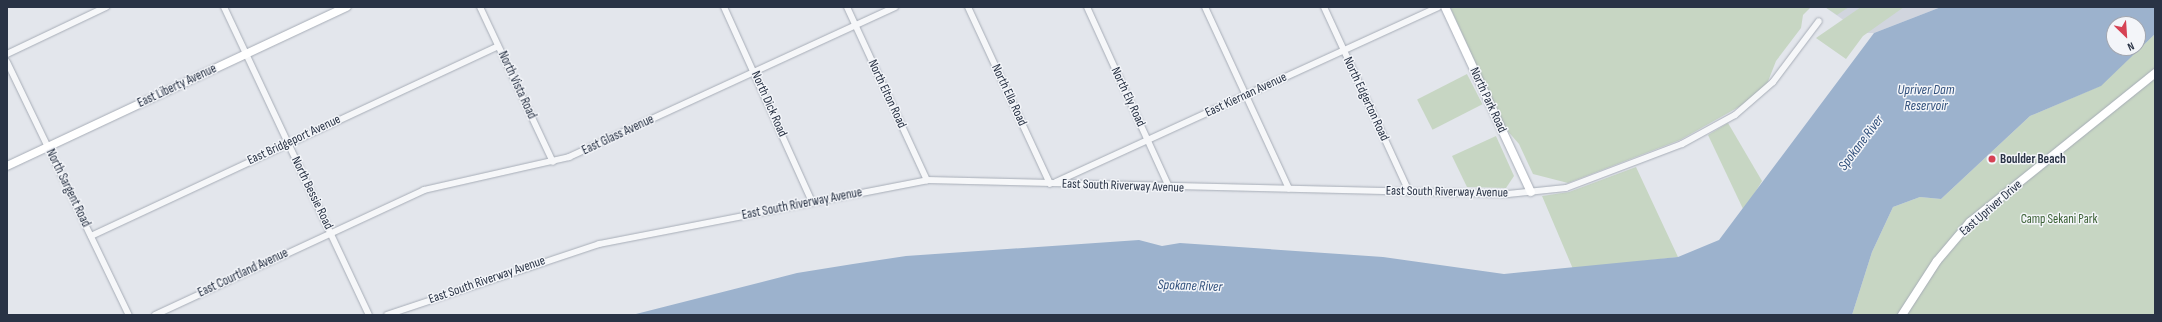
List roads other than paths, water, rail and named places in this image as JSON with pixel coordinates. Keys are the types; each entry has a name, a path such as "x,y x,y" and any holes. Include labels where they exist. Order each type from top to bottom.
{"street":[{"path":"7,54 106,7"},
{"name":"North Bessie Road","path":"224,7 247,53 369,315"},
{"name":"East Liberty Avenue","path":"7,166 347,7"},
{"name":"North Vista Road","path":"480,7 553,162"},
{"name":"North Dick Road","path":"724,7 812,202"},
{"name":"North Elton Road","path":"847,7 926,180"},
{"name":"East Glass Avenue","path":"331,232 424,190 553,162 895,7"},
{"name":"North Ella Road","path":"968,7 1052,183"},
{"name":"North Ely Road","path":"1087,7 1169,187"},
{"path":"1205,7 1289,189"},
{"name":"North Edgerton Road","path":"1324,7 1409,192"},
{"name":"East Kiernan Avenue","path":"1052,183 1438,7"},
{"name":"North Park Road","path":"1445,7 1531,192"},
{"name":"East South Riverway Avenue","path":"387,315 576,249 926,180 1409,192 1531,192 1566,188 1608,175 1682,144 1735,115 1773,82 1819,21"},
{"name":"East Bridgeport Avenue","path":"91,236 498,46"},
{"name":"North Sargent Road","path":"7,62 129,315"},
{"name":"East Upriver Drive","path":"1902,315 1936,261 1970,222 2155,73"},
{"name":"East Courtland Avenue","path":"156,315 331,232"}],"water":[{"name":"Upriver Dam Reservoir","path":"1941,7 2155,7 2155,34 2146,43 2146,16 2106,16 2106,56 2132,56 2101,86 2030,116 1941,199 1920,197 1893,207 1872,252 1852,315 632,315 797,273 906,256 1139,240 1162,246 1180,243 1383,257 1504,274 1678,257 1719,240 1874,33"}],"place":[{"name":"Boulder Beach","path":"1992,159"}],"water label":[{"name":"Spokane River","path":"1861,143"},
{"name":"Spokane River","path":"1190,286"}],"park label":[{"name":"Camp Sekani Park","path":"2059,219"}]}
